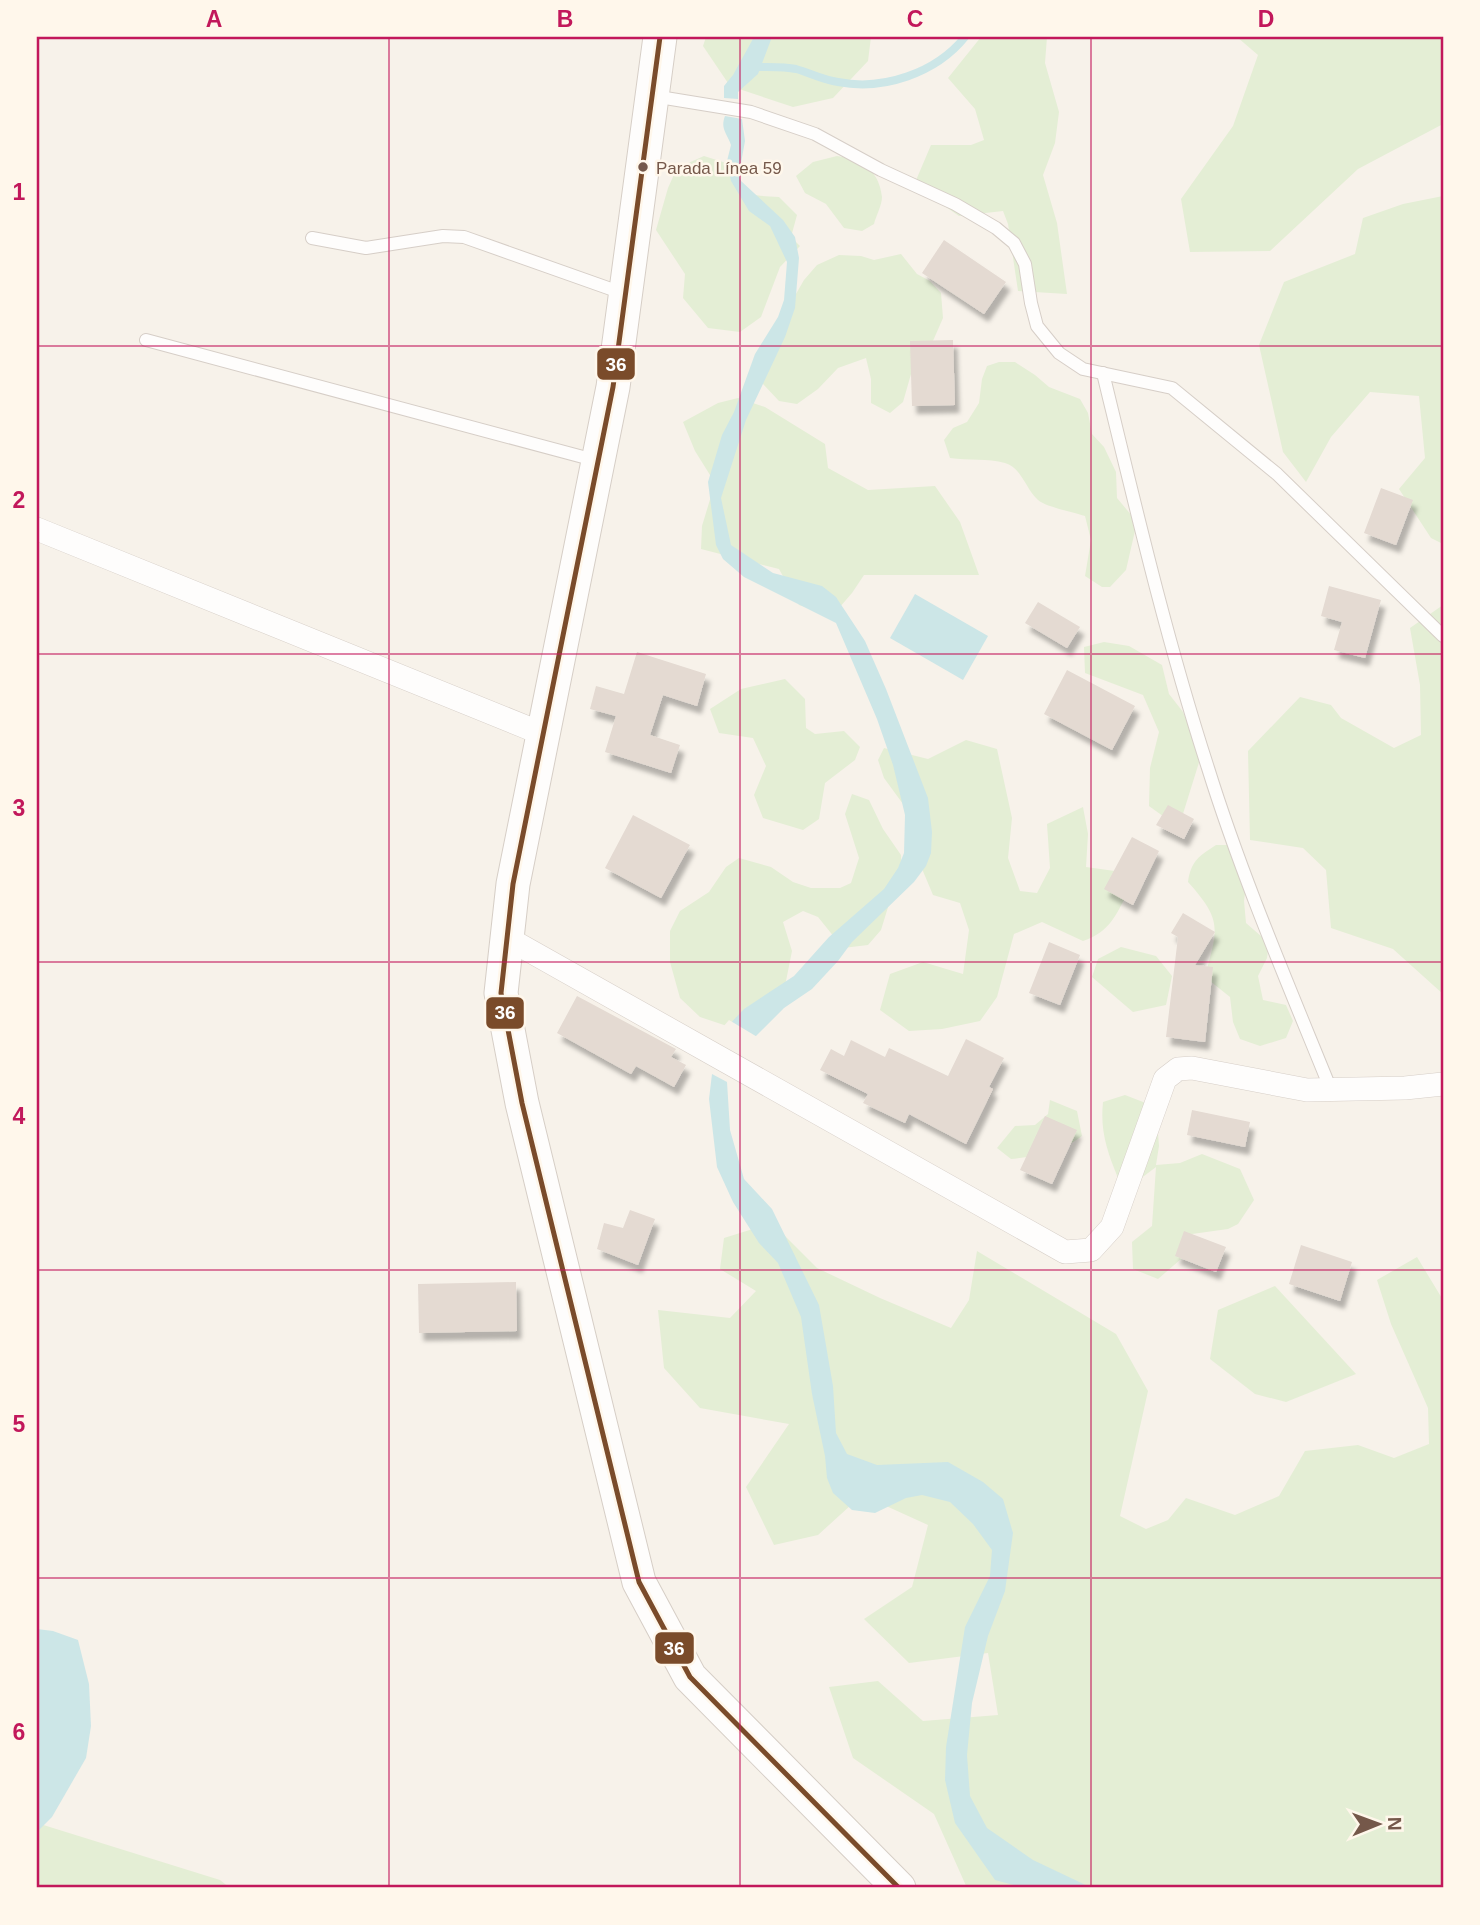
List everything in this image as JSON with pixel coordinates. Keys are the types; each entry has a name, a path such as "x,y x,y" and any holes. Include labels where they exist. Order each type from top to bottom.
{"main road":[{"path":"660,37 613,387 513,884 501,993 522,1103 639,1582 691,1677 899,1888"}],"street":[{"path":"37,529 543,734"},
{"path":"507,938 1065,1252 1091,1250 1112,1227 1162,1086 1165,1079 1178,1069 1192,1068 1307,1090 1405,1088 1443,1084"}],"lane":[{"path":"652,96 751,112 815,134 881,170 955,204 996,228 1014,243 1026,264 1037,326 1059,353 1083,369 1172,388 1277,474 1443,636"},
{"path":"312,238 366,248 443,236 464,237 626,294"},
{"path":"146,340 598,461"},
{"path":"1103,373 1145,543 1208,770 1263,921 1331,1090"}],"green space":[{"path":"706,37 871,37 868,61 833,98 793,107 730,86 703,46"},
{"path":"981,37 1047,37 1045,63 1059,112 1055,143 1043,175 1057,223 1067,294 1018,291 1008,224 1003,211 959,216 914,185 931,145 971,145 984,140 975,109 948,78"},
{"path":"1237,37 1443,37 1443,124 1358,169 1270,251 1190,252 1181,199 1233,126 1258,55"},
{"path":"704,156 726,163 745,192 779,197 797,215 791,237 800,246 780,267 761,317 740,332 708,328 683,298 685,274 656,230 668,188 677,168"},
{"path":"837,156 861,163 873,173 880,187 882,200 874,224 862,231 844,228 826,204 805,193 796,176 813,162"},
{"path":"1443,196 1443,544 1431,538 1399,489 1425,458 1419,396 1370,392 1331,437 1306,482 1283,452 1259,345 1284,282 1355,254 1363,218 1403,204"},
{"path":"901,254 917,274 930,281 941,293 943,318 929,350 913,367 903,402 890,413 871,403 871,379 866,358 838,368 818,389 797,404 779,401 763,384 759,358 804,280 817,265 839,255 861,256 874,260"},
{"path":"999,362 1015,362 1049,387 1080,399 1088,413 1092,434 1104,447 1116,472 1117,498 1137,522 1126,570 1110,587 1102,587 1085,576 1091,540 1085,516 1042,503 1034,496 1016,469 1005,463 950,458 944,440 953,428 967,422 979,403 982,379 987,366"},
{"path":"738,398 765,407 825,444 828,468 868,490 935,486 960,522 979,575 864,575 833,615 799,605 779,569 701,549 702,526 715,483 695,451 683,422 718,403"},
{"path":"1443,605 1443,994 1393,949 1331,928 1326,870 1303,848 1250,840 1248,751 1300,697 1331,705 1341,718 1394,748 1421,735 1420,685 1410,628"},
{"path":"1104,642 1129,646 1162,665 1169,694 1183,712 1201,756 1182,817 1167,819 1149,806 1150,768 1159,732 1143,695 1085,673 1084,647"},
{"path":"785,679 805,699 806,728 815,734 844,731 860,747 855,760 825,783 819,819 803,830 763,818 754,795 766,766 753,738 719,733 710,709 741,689"},
{"path":"966,740 997,749 1012,818 1008,858 1020,891 1037,893 1050,868 1047,824 1083,807 1088,834 1086,867 1122,872 1128,892 1106,928 1083,941 1042,922 1014,934 997,997 980,1021 942,1029 909,1031 880,1010 890,974 923,962 963,974 969,930 960,903 933,895 917,857 903,804 884,778 878,760 884,748 928,759"},
{"path":"852,794 869,800 883,829 901,855 902,880 889,904 881,930 868,945 843,948 818,917 803,911 783,922 792,951 784,991 727,1026 700,1017 680,998 670,962 670,931 680,911 709,892 726,867 739,858 771,867 793,882 811,888 840,888 851,883 859,858 845,814"},
{"path":"1216,845 1230,845 1246,885 1246,923 1269,943 1267,958 1258,976 1263,1000 1286,1005 1293,1021 1286,1038 1260,1046 1240,1039 1233,1022 1230,997 1205,977 1214,926 1208,907 1188,882 1191,869 1197,860"},
{"path":"1121,947 1156,956 1172,976 1166,1005 1133,1012 1092,977 1098,959"},
{"path":"1125,1095 1156,1107 1159,1146 1156,1165 1180,1163 1202,1154 1240,1169 1254,1200 1238,1224 1228,1229 1192,1234 1181,1259 1158,1279 1133,1269 1132,1242 1152,1226 1156,1167 1140,1179 1118,1178 1104,1132 1103,1102"},
{"path":"1050,1100 1077,1111 1082,1136 1057,1150 1021,1158 1011,1159 997,1148 1015,1126 1035,1125 1048,1114"},
{"path":"772,1223 817,1268 951,1328 969,1300 977,1251 1116,1334 1148,1391 1120,1516 1146,1529 1168,1520 1186,1498 1235,1515 1279,1496 1305,1451 1358,1445 1394,1458 1429,1444 1428,1408 1391,1324 1377,1280 1417,1257 1443,1300 1443,1888 967,1888 934,1814 853,1758 829,1687 878,1681 923,1721 998,1715 988,1653 909,1663 864,1619 912,1587 928,1525 862,1495 818,1535 774,1545 746,1487 789,1424 700,1408 664,1368 658,1310 730,1318 756,1291 720,1269 724,1238"},
{"path":"1275,1286 1356,1374 1286,1402 1255,1394 1210,1359 1218,1310"},
{"path":"37,1823 220,1880 230,1888 37,1888"}],"water":[{"path":"754,37 772,37 758,74 738,92 738,99 724,98 724,86"},
{"path":"725,116 742,119 745,141 739,174 741,181 783,220 795,237 799,258 795,308 785,337 746,420 721,498 731,545 773,573 822,586 836,597 865,641 886,689 928,798 932,832 931,853 926,866 914,882 852,942 812,989 784,1008 747,1045 724,1030 744,1009 794,976 829,937 884,889 904,853 905,815 893,765 877,719 836,623 744,577 723,559 716,545 708,482 722,435 734,412 755,354 778,317 784,300 787,262 770,226 749,211 731,181 727,161 731,145 724,128"},
{"path":"915,594 988,636 963,680 890,638"},
{"path":"712,1074 727,1082 730,1130 744,1179 772,1209 819,1305 833,1386 836,1433 847,1454 877,1465 948,1462 983,1482 1003,1499 1013,1533 1005,1591 988,1636 972,1703 967,1755 970,1796 987,1828 1033,1860 1092,1888 1024,1888 995,1880 955,1823 945,1780 946,1747 965,1627 990,1576 992,1550 973,1524 950,1502 922,1495 906,1498 875,1513 852,1510 833,1493 827,1478 801,1317 778,1263 759,1243 733,1202 717,1167 709,1099"},
{"path":"37,1629 53,1631 78,1640 89,1684 91,1726 86,1758 52,1817 37,1832"}],"pier":[{"path":"729,1020 759,1038 745,1049 721,1032"}],"building":[{"path":"944,240 1006,282 984,314 922,273"},
{"path":"953,340 955,405 912,406 910,341"},
{"path":"1381,488 1413,500 1396,545 1364,533"},
{"path":"1329,586 1381,600 1365,658 1334,650 1342,622 1321,616"},
{"path":"1038,602 1080,627 1067,648 1025,623"},
{"path":"637,652 706,674 697,706 663,695 650,735 680,745 671,773 605,752 616,716 590,709 596,686 624,694"},
{"path":"1067,670 1135,706 1112,750 1044,714"},
{"path":"1168,805 1194,819 1184,839 1156,825"},
{"path":"633,815 690,845 661,898 605,868"},
{"path":"1132,837 1159,851 1133,905 1104,889"},
{"path":"1183,913 1215,932 1195,965 1213,967 1205,1042 1166,1037 1178,937 1171,933"},
{"path":"1049,942 1080,955 1060,1005 1029,993"},
{"path":"577,996 676,1049 671,1057 686,1065 674,1087 636,1066 631,1074 557,1033"},
{"path":"966,1039 1004,1058 989,1087 993,1089 966,1144 909,1114 905,1123 863,1103 868,1094 820,1070 831,1049 844,1056 851,1040 885,1057 889,1048 948,1076"},
{"path":"1192,1110 1250,1122 1245,1147 1187,1135"},
{"path":"1045,1116 1077,1130 1052,1184 1020,1170"},
{"path":"630,1210 655,1219 638,1265 597,1249 604,1223 623,1228"},
{"path":"1184,1231 1226,1247 1216,1272 1175,1256"},
{"path":"1301,1245 1352,1262 1340,1301 1289,1284"},
{"path":"516,1282 517,1331 419,1333 418,1284"}],"waterway":[{"path":"753,67 791,68 832,81 873,84 908,76 924,69 953,50 965,37"}],"transit line":[{"name":"36","path":"660,37 613,387 513,884 501,993 522,1103 639,1582 690,1677 899,1888"}],"place":[{"name":"Parada Línea 59","path":"643,167"}]}
